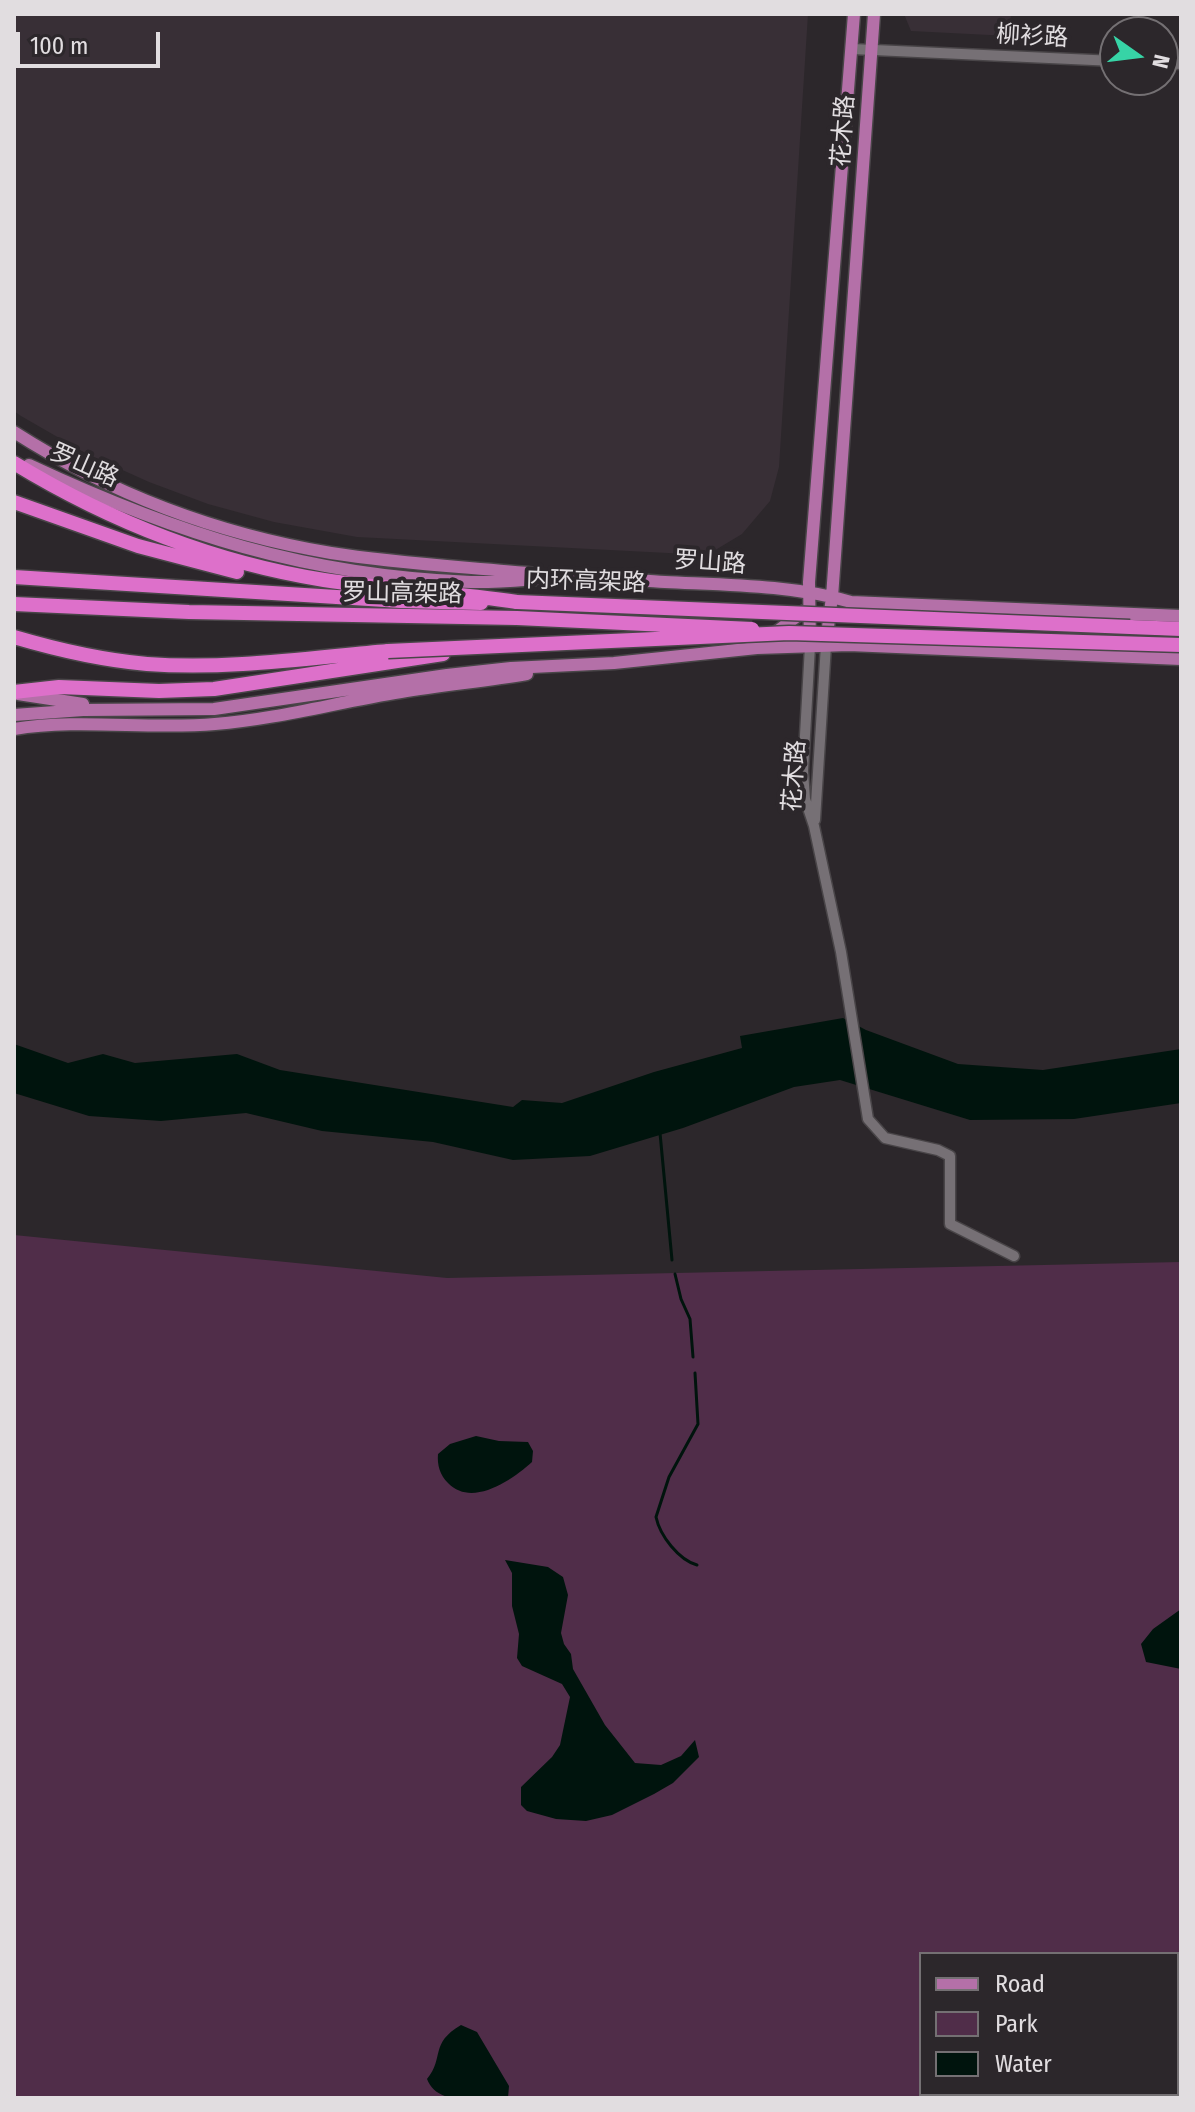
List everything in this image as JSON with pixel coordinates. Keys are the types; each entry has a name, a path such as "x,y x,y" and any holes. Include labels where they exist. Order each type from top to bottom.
{"highway":[{"name":"内环高架路","path":"14,460 105,514 171,542 220,558 323,580 517,602 1181,629"},
{"path":"14,502 178,557 346,598"},
{"name":"罗山高架路","path":"14,577 464,604 517,602"},
{"name":"罗山高架路","path":"14,604 189,612 517,618 734,627 789,633"},
{"path":"14,637 90,656 180,665 789,633 1181,645"},
{"path":"14,693 59,687 159,691 226,687 515,645"}],"main road":[{"name":"花木路","path":"810,646 810,600 854,14"},
{"name":"花木路","path":"826,645 874,14"},
{"path":"14,432 76,469 124,492 191,518 261,538 367,558 569,577"},
{"name":"罗山路","path":"14,460 175,527 308,564 473,582 569,577 696,583 810,600 832,597 851,602 1181,616"},
{"path":"757,648 810,600"},
{"path":"14,729 61,724 165,727 215,724 288,715 401,692 570,666 757,648 826,645 1181,659"},
{"path":"14,715 83,710 242,707 447,675 570,666"},
{"path":"14,693 150,710"}],"street":[{"name":"柳衫路","path":"852,49 1099,60"},
{"name":"花木路","path":"814,826 826,645"},
{"name":"花木路","path":"810,646 803,771 805,799 814,826"},
{"path":"814,826 850,1005 868,1119 885,1138 938,1150 950,1156 950,1224 1014,1256"}],"shaded area":[{"path":"14,14 808,14 779,467 770,501 742,534 707,555 357,537 274,522 208,504 87,454 21,416 14,411"},
{"path":"904,14 1011,14 1009,36 911,31"}],"green space":[{"path":"14,1235 447,1278 1181,1262 1181,2098 14,2098"}],"water":[{"path":"843,1018 866,1030 958,1064 1043,1070 1181,1049 1181,1103 1074,1119 970,1120 840,1080 794,1087 683,1128 590,1156 513,1160 433,1142 322,1131 246,1113 161,1121 89,1116 14,1093 14,1044 68,1063 103,1054 135,1063 237,1054 280,1070 513,1107 522,1100 562,1103 654,1072 742,1048 740,1036"},
{"path":"476,1436 528,1442 533,1451 532,1462 492,1489 468,1493 458,1490 443,1477 438,1454 450,1444"},
{"path":"505,1560 548,1567 563,1577 568,1595 561,1633 571,1654 573,1669 605,1725 635,1763 661,1765 681,1756 695,1740 699,1757 673,1783 612,1815 586,1821 556,1819 527,1811 521,1805 521,1787 560,1745 570,1697 562,1684 522,1666 517,1658 519,1634 512,1606 512,1573"},
{"path":"1181,1609 1181,1669 1146,1662 1141,1644 1153,1629"},
{"path":"461,2025 477,2032 509,2086 508,2098 451,2098 433,2088 427,2079 445,2038"}],"waterway":[{"path":"660,1133 672,1260"},
{"path":"675,1274 690,1319 693,1357"},
{"path":"695,1373 698,1424 669,1477 656,1517 671,1546 697,1565"}]}
